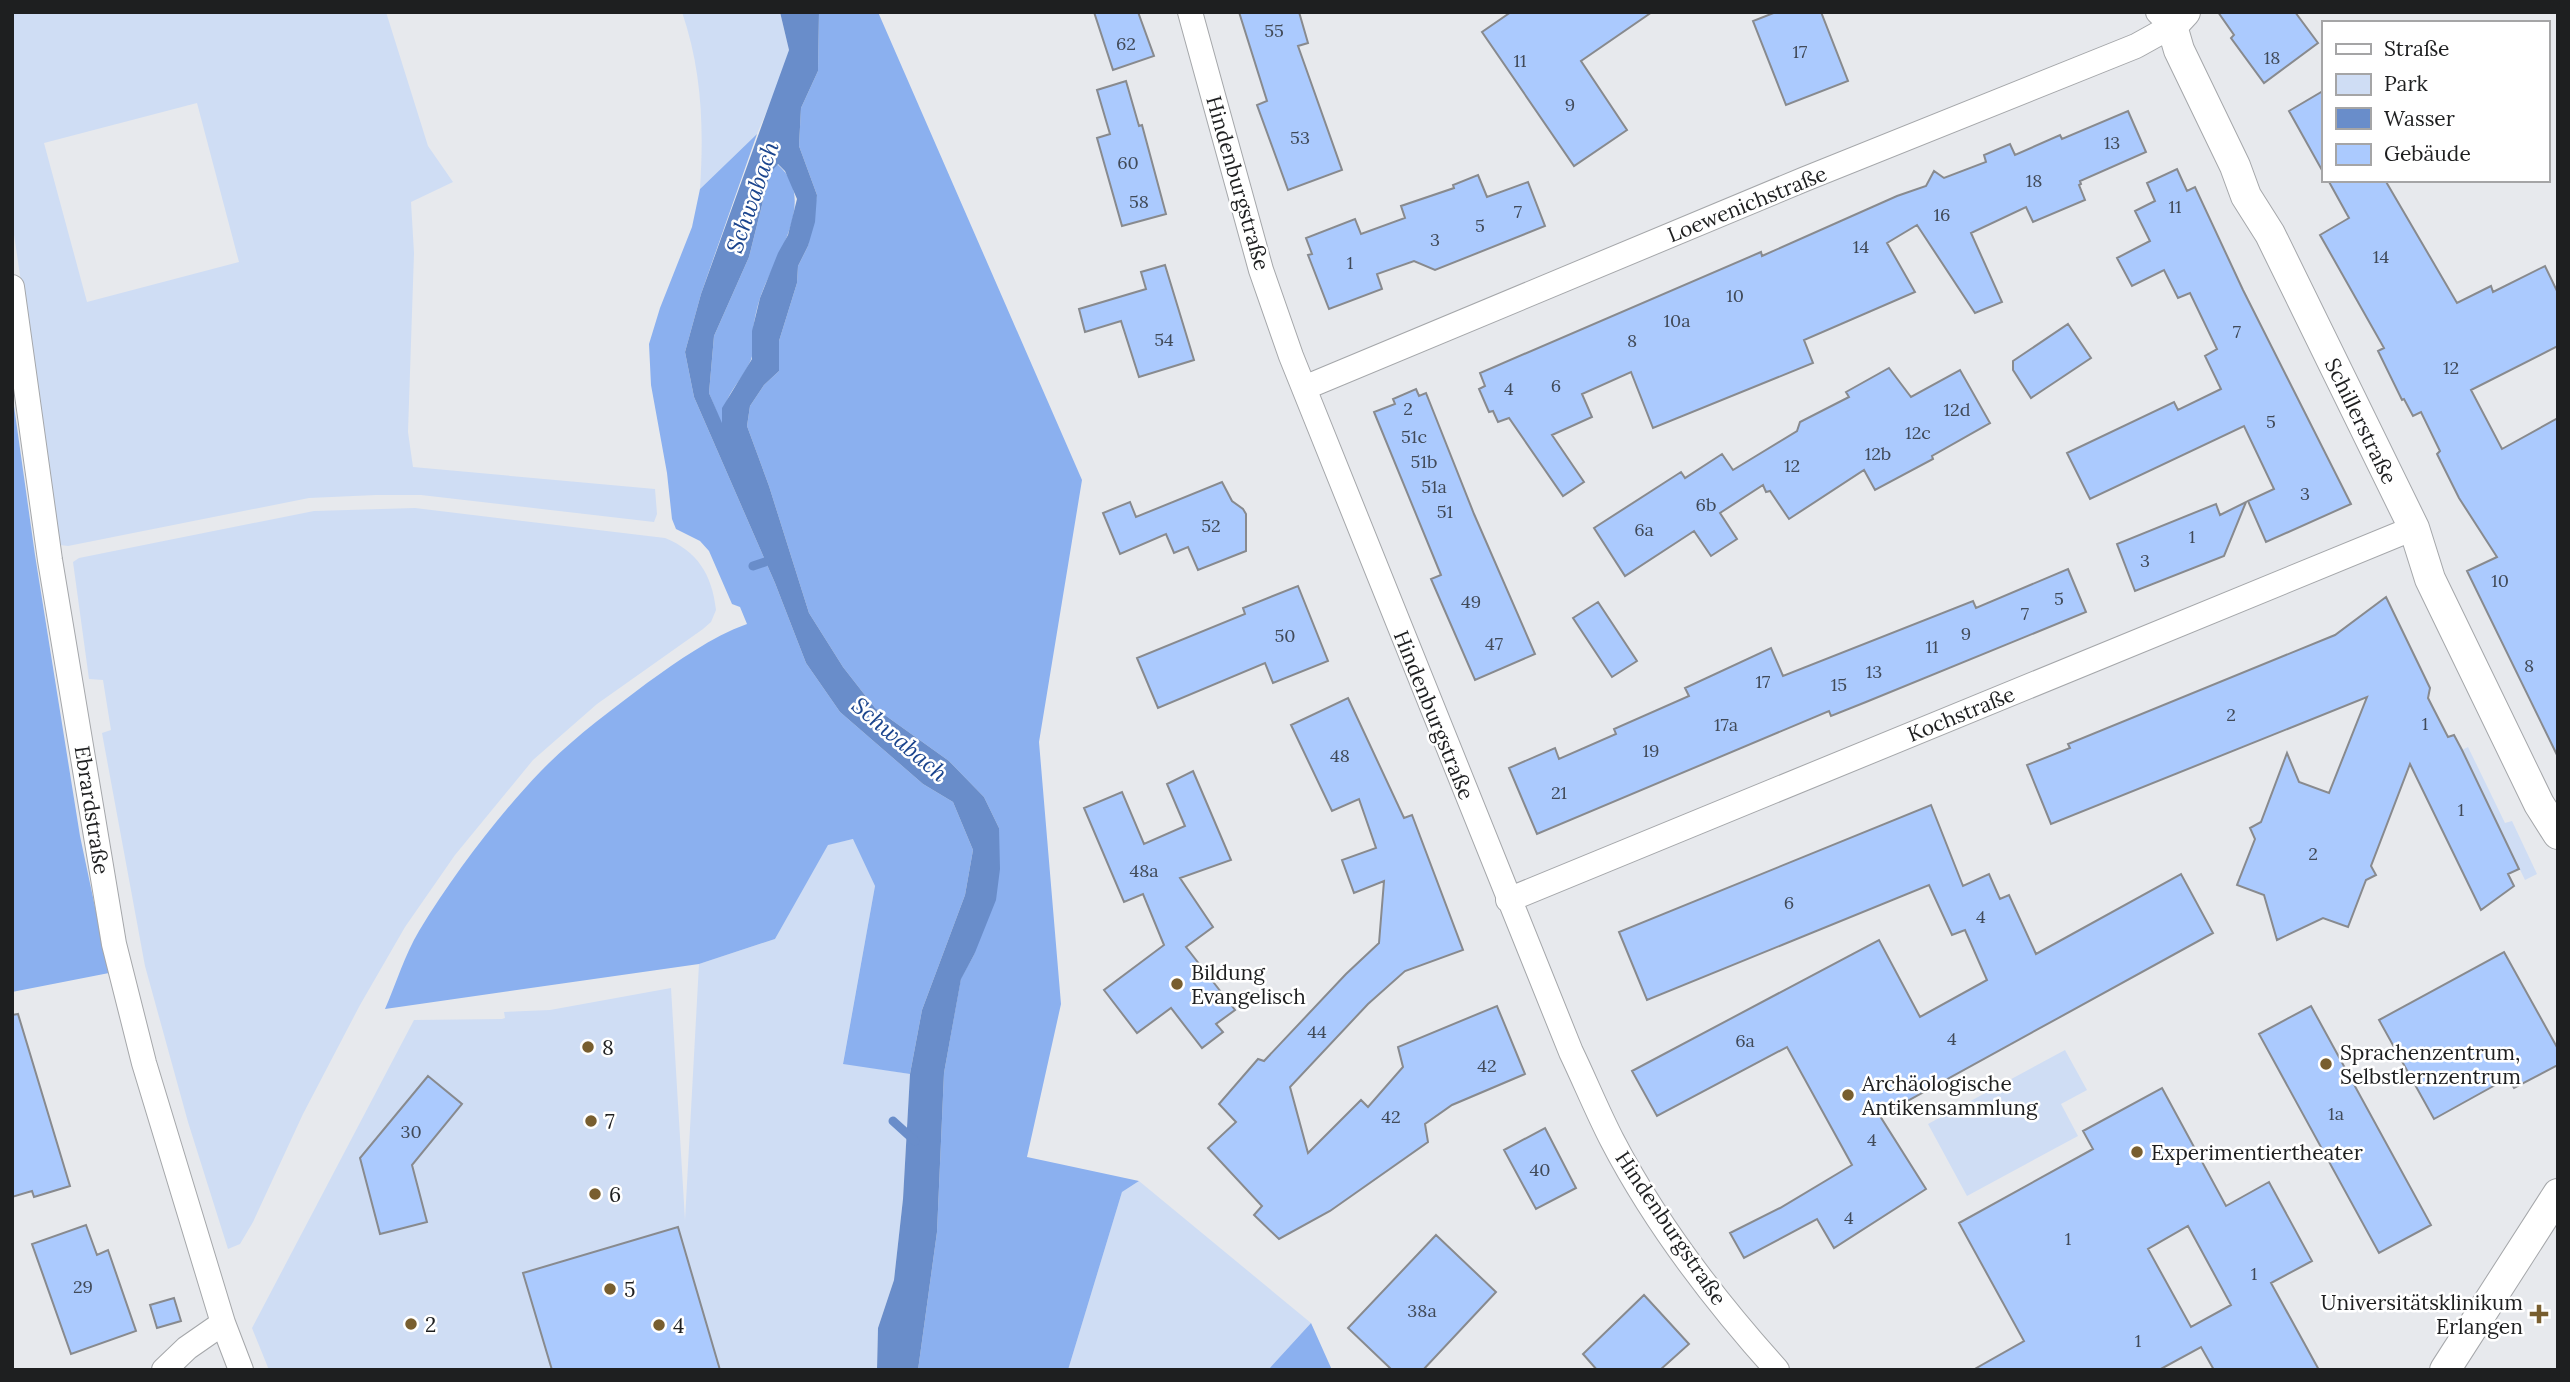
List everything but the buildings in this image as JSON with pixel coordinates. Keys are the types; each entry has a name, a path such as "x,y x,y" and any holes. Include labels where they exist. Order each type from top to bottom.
{"street":[{"name":"Hindenburgstraße","path":"1190,12 1261,270 1304,388 1508,900 1572,1052 1612,1140 1651,1205 1699,1276 1777,1370"},
{"name":"Loewenichstraße","path":"1304,388 1805,180 2101,61 2136,46 2172,17"},
{"name":"Schillerstraße","path":"2172,17 2179,50 2235,166 2246,196 2270,234 2414,528 2430,579 2539,804 2558,834"},
{"name":"Ebrardstraße","path":"12,287 50,560 114,944 144,1063 223,1323 241,1370"},
{"name":"Kochstraße","path":"1508,900 2414,528"},
{"path":"2445,1370 2558,1194"},
{"path":"164,1370 187,1348 223,1323"}],"green space":[{"path":"12,12 386,12 428,146 453,182 411,202 414,253 408,432 413,467 655,489 657,514 654,522 421,495 376,495 309,498 68,546 60,545 12,221","holes":["197,103 239,262 87,302 44,143"]},
{"path":"682,12 780,12 789,50 757,134 700,189 702,143 698,78"},
{"path":"415,508 665,538 686,550 701,565 711,585 716,610 711,622 703,629 597,704 533,760 455,855 405,927 360,1005 303,1114 253,1222 240,1244 228,1249 188,1122 145,966 102,733 111,730 103,680 89,679 73,562 79,558 314,511"},
{"path":"2468,747 2505,823 2512,821 2537,874 2525,880 2462,750"},
{"path":"854,839 875,886 843,1063 910,1074 903,1199 894,1280 878,1328 877,1370 269,1370 252,1328 414,1020 502,1019 505,1018 504,1012 550,1010 671,988 685,1220 699,964 775,939 828,844"},
{"path":"2065,1050 2087,1090 2061,1104 2078,1136 1967,1196 1928,1124"},
{"path":"1139,1181 1311,1323 1268,1370 1068,1370 1122,1192"}],"shaded area":[{"path":"819,12 878,12 1082,480 1039,742 1061,1004 1027,1157 1139,1181 1122,1192 1068,1370 918,1370 937,1232 944,1073 961,978 974,955 999,828 984,797 949,761 875,708 843,667 809,613 747,426 750,406 764,385 779,371 779,341 797,283 798,266 808,246 817,195 799,146 801,108 818,71"},
{"path":"757,134 701,294 685,352 694,397 775,583 806,663 840,712 923,784 953,802 973,850 965,895 922,1010 910,1074 843,1064 875,886 853,839 828,845 775,939 699,964 385,1009 409,949 432,910 461,868 524,789 579,736 647,683 708,643 747,624 740,607 732,604 709,551 700,541 676,529 672,519 667,473 651,385 649,344 692,227 700,189"},
{"path":"777,164 789,178 794,195 794,212 790,230 759,302 753,326 751,358 728,398 722,425 709,393 714,336 749,257 770,173"},
{"path":"12,392 80,836 109,973 12,992"},
{"path":"1311,1323 1332,1370 1268,1370"}],"water":[{"name":"Schwabach","path":"780,12 819,12 818,71 801,108 799,146 817,195 815,222 808,246 798,266 797,283 779,341 779,371 764,385 750,406 747,426 809,613 843,667 875,708 949,761 984,797 999,828 1000,869 996,900 974,955 961,979 944,1073 937,1232 918,1370 877,1370 878,1328 894,1280 903,1199 910,1074 922,1010 965,895 973,850 953,802 923,784 840,712 806,663 775,583 694,397 685,352 701,294 789,50","holes":["778,164 785,171 797,199 788,235 760,298 752,331 752,359 722,408 722,423 709,393 714,336 749,257 770,173"]}],"waterway":[{"path":"753,566 765,562"},
{"path":"893,1121 915,1141"}],"place":[{"name":"Bildung Evangelisch","path":"1177,984"},
{"name":"8","path":"588,1047"},
{"name":"Sprachenzentrum, Selbstlernzentrum","path":"2326,1064"},
{"name":"Archäologische Antikensammlung","path":"1848,1095"},
{"name":"7","path":"591,1121"},
{"name":"Experimentiertheater","path":"2137,1152"},
{"name":"6","path":"595,1194"},
{"name":"5","path":"610,1289"},
{"name":"Universitätsklinikum Erlangen","path":"2539,1314"},
{"name":"2","path":"411,1324"},
{"name":"4","path":"659,1325"}]}
